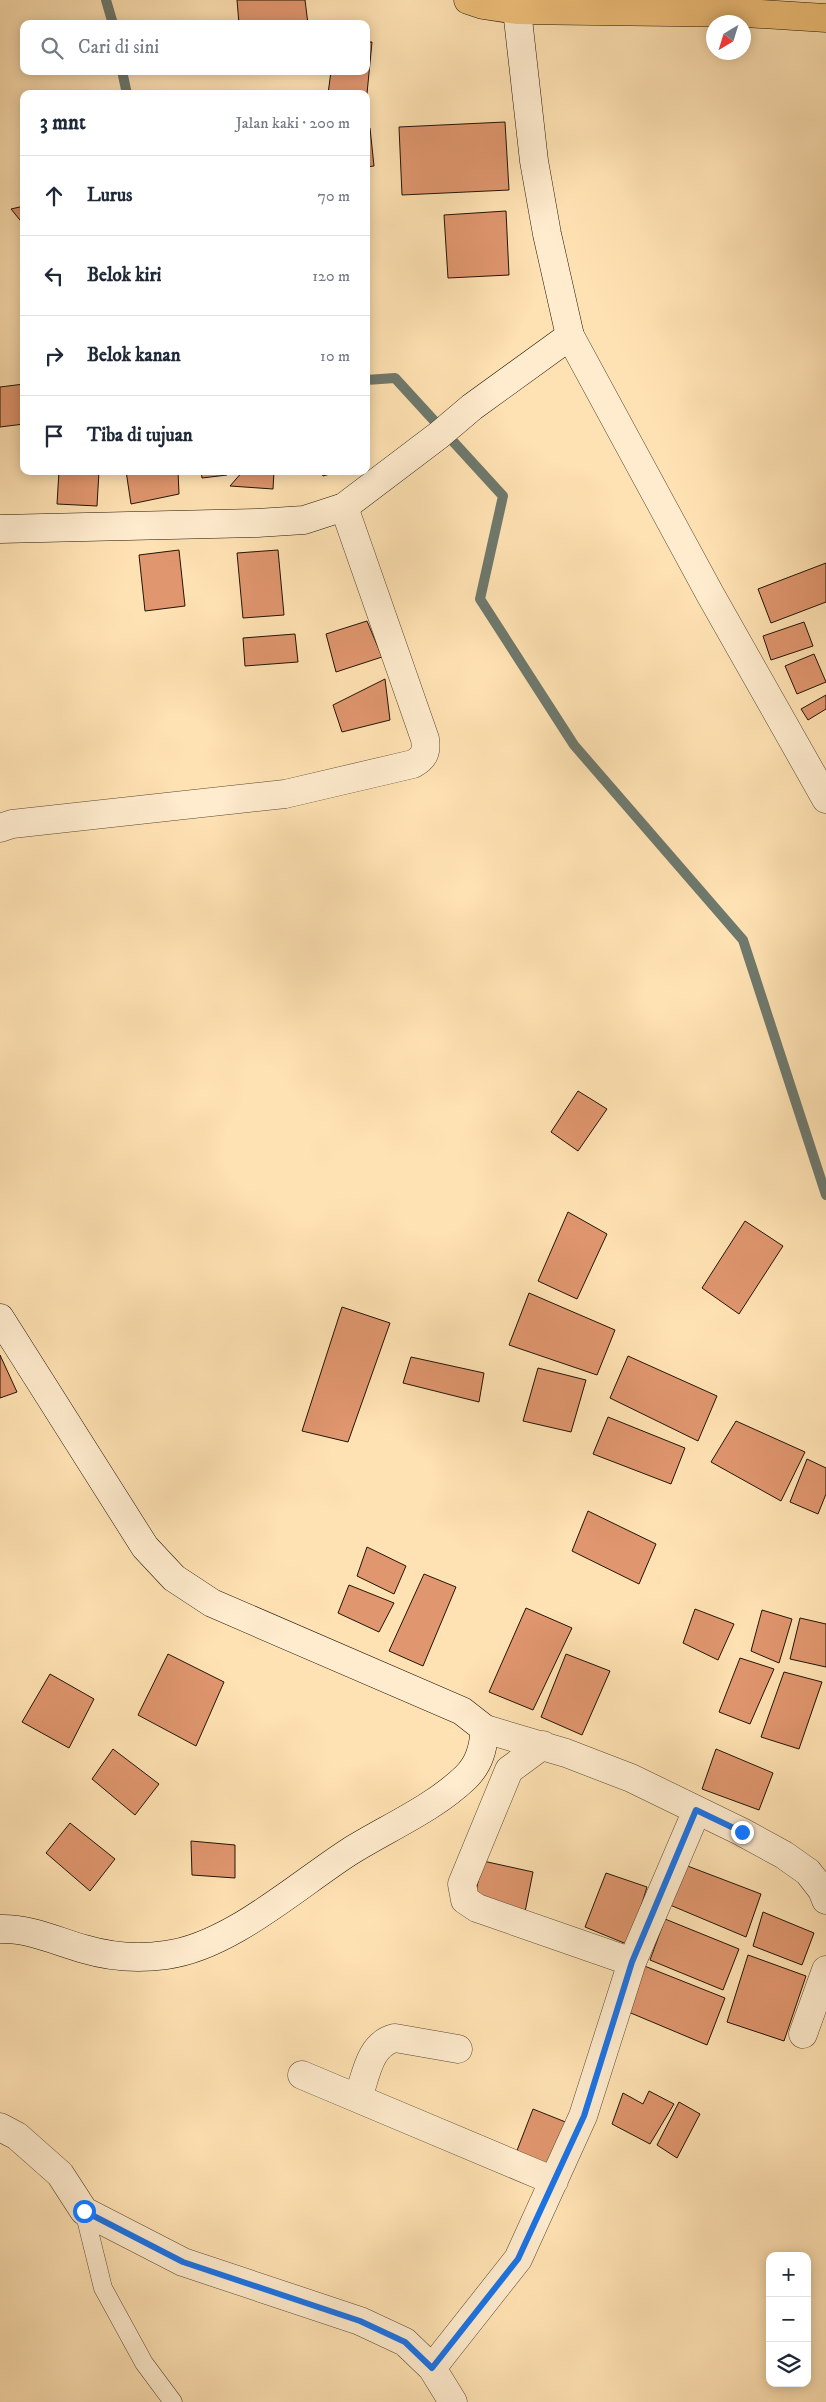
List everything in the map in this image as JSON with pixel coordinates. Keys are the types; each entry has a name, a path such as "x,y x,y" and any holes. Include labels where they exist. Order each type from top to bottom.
{"highway":[{"path":"468,0 483,5 517,10 750,6 826,18"}],"street":[{"path":"517,10 534,161 547,234 570,336 710,594 826,799"},
{"path":"0,528 257,523 304,520 344,507 439,436 472,407 570,336"},
{"path":"0,828 12,824 286,794 413,764 421,760 426,747 425,739 344,507"},
{"path":"0,1318 145,1547 174,1578 212,1604 462,1711 485,1729 543,1745 631,1778 696,1810 784,1855 808,1872 822,1890 826,1900"},
{"path":"0,1929 17,1928 85,1950 132,1958 167,1955 214,1942 349,1852 437,1800 466,1777 477,1763 483,1750 485,1729"},
{"path":"543,1745 510,1770 462,1884 465,1900 477,1908 632,1962"},
{"path":"432,2368 518,2259 584,2116 632,1962 696,1810"},
{"path":"803,2034 826,1970"},
{"path":"358,2098 374,2052 386,2040 395,2038 458,2049"},
{"path":"302,2075 554,2181"},
{"path":"0,2127 17,2136 60,2174 84,2211 183,2262 360,2321 405,2342 432,2368 453,2402"}],"lane":[{"path":"84,2211 103,2288 144,2363 173,2402"}],"building":[{"path":"237,0 305,0 308,20 239,20"},
{"path":"370,42 372,42 370,63"},
{"path":"330,75 369,75 367,90 329,90"},
{"path":"505,122 509,190 402,195 399,127"},
{"path":"370,128 374,166 370,166"},
{"path":"20,207 20,220 11,209"},
{"path":"506,211 509,275 448,278 444,215"},
{"path":"20,384 20,424 0,427 0,387"},
{"path":"59,475 99,475 97,506 57,504"},
{"path":"127,475 178,475 179,494 131,504"},
{"path":"202,475 227,475 202,478"},
{"path":"240,475 274,475 273,489 230,486"},
{"path":"179,550 185,606 145,611 139,555"},
{"path":"278,550 284,615 243,618 237,553"},
{"path":"826,563 826,602 771,623 758,589"},
{"path":"367,621 382,657 336,672 326,634"},
{"path":"804,622 813,646 771,660 763,636"},
{"path":"295,634 298,662 245,666 243,638"},
{"path":"814,654 826,682 797,694 785,666"},
{"path":"385,679 390,720 342,732 333,705"},
{"path":"826,695 826,709 808,720 801,709"},
{"path":"578,1091 607,1109 578,1151 551,1132"},
{"path":"568,1212 607,1234 577,1299 538,1281"},
{"path":"745,1221 783,1246 739,1314 702,1288"},
{"path":"529,1293 615,1330 597,1375 509,1345"},
{"path":"342,1307 390,1323 348,1442 302,1431"},
{"path":"0,1355 17,1392 0,1398"},
{"path":"628,1356 717,1396 698,1441 610,1398"},
{"path":"411,1357 484,1373 479,1402 403,1383"},
{"path":"538,1368 586,1380 571,1432 523,1421"},
{"path":"608,1417 685,1448 671,1484 593,1454"},
{"path":"736,1421 805,1452 781,1501 711,1462"},
{"path":"807,1459 826,1468 826,1494 818,1514 790,1502"},
{"path":"588,1511 656,1544 639,1584 572,1551"},
{"path":"367,1547 406,1566 394,1594 357,1576"},
{"path":"424,1574 456,1587 423,1666 389,1651"},
{"path":"349,1585 394,1603 379,1632 338,1613"},
{"path":"526,1608 572,1628 533,1710 489,1692"},
{"path":"695,1609 734,1624 718,1660 683,1643"},
{"path":"762,1610 792,1619 779,1663 751,1651"},
{"path":"800,1618 826,1624 826,1667 790,1659"},
{"path":"168,1654 224,1682 196,1746 138,1715"},
{"path":"566,1654 610,1671 582,1735 541,1717"},
{"path":"740,1658 774,1669 750,1724 719,1712"},
{"path":"784,1672 822,1682 799,1749 761,1737"},
{"path":"50,1674 94,1699 69,1748 22,1722"},
{"path":"113,1749 159,1784 135,1815 92,1779"},
{"path":"716,1749 773,1773 759,1810 702,1789"},
{"path":"70,1823 115,1859 90,1891 46,1853"},
{"path":"191,1841 235,1845 235,1878 192,1875"},
{"path":"483,1861 533,1872 525,1912 474,1899"},
{"path":"685,1865 761,1894 746,1937 670,1905"},
{"path":"606,1873 647,1887 629,1945 585,1927"},
{"path":"763,1912 814,1933 802,1965 753,1946"},
{"path":"665,1919 739,1949 723,1990 650,1960"},
{"path":"748,1955 806,1976 784,2041 727,2022"},
{"path":"642,1965 725,1998 707,2045 626,2011"},
{"path":"649,2091 674,2104 650,2144 612,2124 623,2093 643,2104"},
{"path":"679,2102 700,2114 677,2158 657,2145"},
{"path":"533,2109 568,2123 551,2167 516,2153"}],"waterway":[{"path":"106,0 112,20"},
{"path":"123,75 126,90"},
{"path":"370,380 395,378 503,496 480,599 574,745 743,940 826,1195"}],"route":[{"path":"84,2211 183,2262 360,2321 405,2342 432,2368 518,2259 584,2116 632,1962 696,1810 742,1832"}]}
